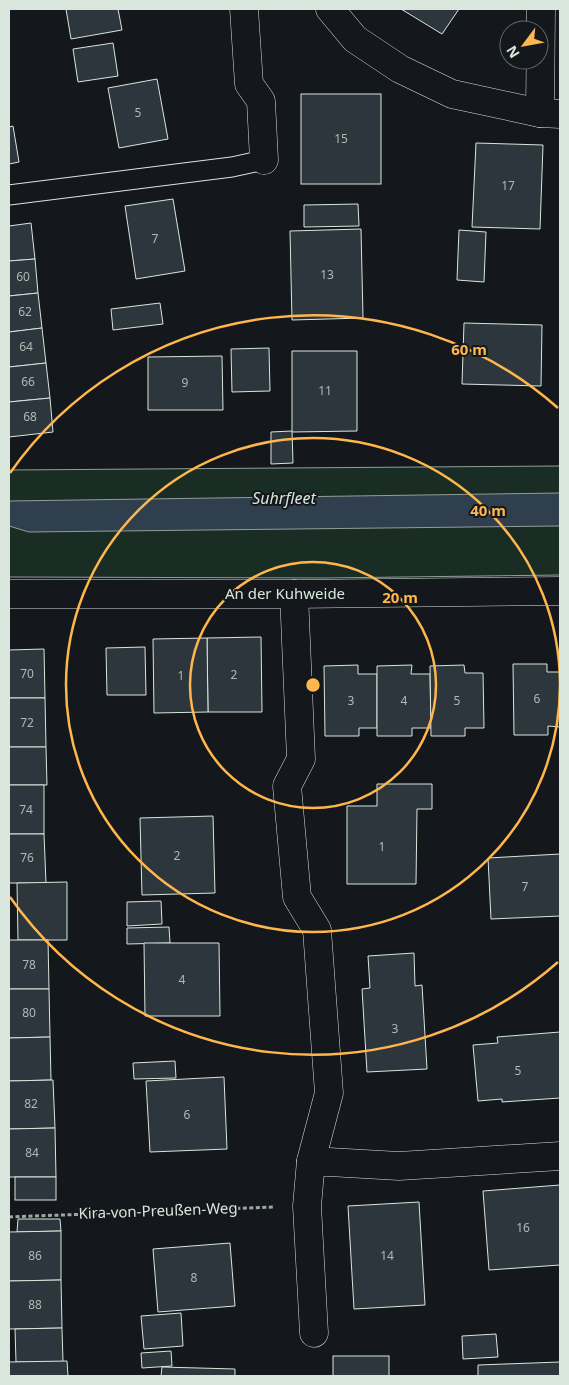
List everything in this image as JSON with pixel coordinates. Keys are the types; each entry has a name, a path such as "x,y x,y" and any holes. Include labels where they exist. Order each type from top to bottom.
{"street":[{"path":"244,9 249,84 261,101 264,160"},
{"path":"330,9 355,38 400,69 452,94 550,113 541,9"},
{"name":"An der Kuhweide","path":"9,594 294,594 560,591"},
{"path":"294,594 301,759 287,786 297,897 317,930 329,1094 311,1161 307,1206 314,1333"},
{"path":"311,1161 400,1166 560,1156"}],"lane":[{"path":"9,195 232,167 264,160"}],"path":[{"name":"Kira-von-Preußen-Weg","path":"9,1217 307,1206"}],"green space":[{"path":"560,466 560,575 324,578 9,577 9,470"}],"water":[{"name":"Suhrfleet","path":"560,493 560,526 29,532 9,526 9,501"}],"building":[{"path":"66,9 118,9 122,30 71,39"},
{"path":"401,9 459,9 442,34"},
{"path":"113,43 118,76 78,82 73,49"},
{"path":"157,79 168,139 119,148 108,88"},
{"path":"301,94 381,94 381,184 301,184"},
{"path":"13,126 19,162 9,164 9,127"},
{"path":"476,143 543,145 540,229 472,227"},
{"path":"173,199 185,271 136,279 125,206"},
{"path":"358,204 359,226 304,227 304,205"},
{"path":"31,223 35,259 9,261 9,226"},
{"path":"361,229 363,318 292,320 290,231"},
{"path":"459,230 486,232 484,282 457,280"},
{"path":"35,259 38,293 9,296 9,261"},
{"path":"38,293 42,328 9,332 9,296"},
{"path":"160,303 163,324 113,330 111,309"},
{"path":"464,323 542,325 541,386 462,384"},
{"path":"42,328 46,363 9,367 9,332"},
{"path":"269,348 270,391 232,392 231,349"},
{"path":"292,351 357,351 357,431 292,432"},
{"path":"222,356 223,410 148,410 148,357"},
{"path":"46,363 50,398 9,402 9,367"},
{"path":"50,398 53,432 9,437 9,402"},
{"path":"292,431 293,463 271,464 271,432"},
{"path":"261,637 262,712 208,712 207,638"},
{"path":"207,638 208,712 154,713 153,639"},
{"path":"145,647 146,695 107,695 106,648"},
{"path":"44,649 45,698 9,698 9,650"},
{"path":"513,664 547,664 547,672 560,672 560,727 548,726 548,735 514,735"},
{"path":"358,665 358,674 377,674 377,728 359,728 359,736 325,736 324,666"},
{"path":"412,665 411,674 430,674 431,728 412,728 412,736 377,736 377,666"},
{"path":"464,665 465,673 483,673 484,728 465,728 465,736 431,736 430,666"},
{"path":"9,698 45,698 46,747 9,747"},
{"path":"9,747 46,747 47,785 9,785"},
{"path":"377,784 432,784 432,809 417,809 416,884 347,884 347,806 377,806"},
{"path":"9,785 44,785 44,834 9,834"},
{"path":"213,816 215,893 142,895 140,818"},
{"path":"9,834 44,834 46,883 9,883"},
{"path":"560,854 560,916 491,919 488,858"},
{"path":"67,882 67,940 18,940 17,883"},
{"path":"161,901 162,924 127,926 127,902"},
{"path":"169,927 170,943 127,944 127,928"},
{"path":"9,940 48,940 49,989 9,989"},
{"path":"144,943 219,943 220,1016 145,1016"},
{"path":"414,953 415,986 422,985 427,1069 367,1072 362,989 370,988 368,956"},
{"path":"9,989 49,989 50,1037 9,1038"},
{"path":"560,1032 560,1098 502,1102 502,1099 478,1101 473,1045 498,1043 497,1037"},
{"path":"50,1037 51,1080 9,1081 9,1038"},
{"path":"175,1061 176,1078 134,1079 133,1063"},
{"path":"224,1077 227,1149 150,1152 146,1081"},
{"path":"53,1080 55,1128 9,1129 9,1081"},
{"path":"55,1128 56,1177 9,1177 9,1129"},
{"path":"15,1177 56,1177 56,1200 15,1200"},
{"path":"560,1185 560,1265 489,1270 483,1191"},
{"path":"419,1202 425,1305 354,1309 348,1206"},
{"path":"18,1219 60,1219 61,1231 17,1232"},
{"path":"61,1231 61,1280 9,1281 9,1232"},
{"path":"230,1243 235,1306 158,1312 153,1249"},
{"path":"61,1280 62,1328 9,1329 9,1281"},
{"path":"181,1313 183,1346 144,1349 141,1316"},
{"path":"62,1328 63,1362 16,1362 15,1329"},
{"path":"496,1334 498,1357 463,1359 462,1336"},
{"path":"171,1351 172,1366 142,1368 141,1353"},
{"path":"333,1356 389,1356 389,1376 333,1376"},
{"path":"67,1361 68,1376 9,1376 9,1362"},
{"path":"560,1362 560,1376 478,1376 478,1365"},
{"path":"162,1367 235,1369 235,1376 161,1376"}]}
